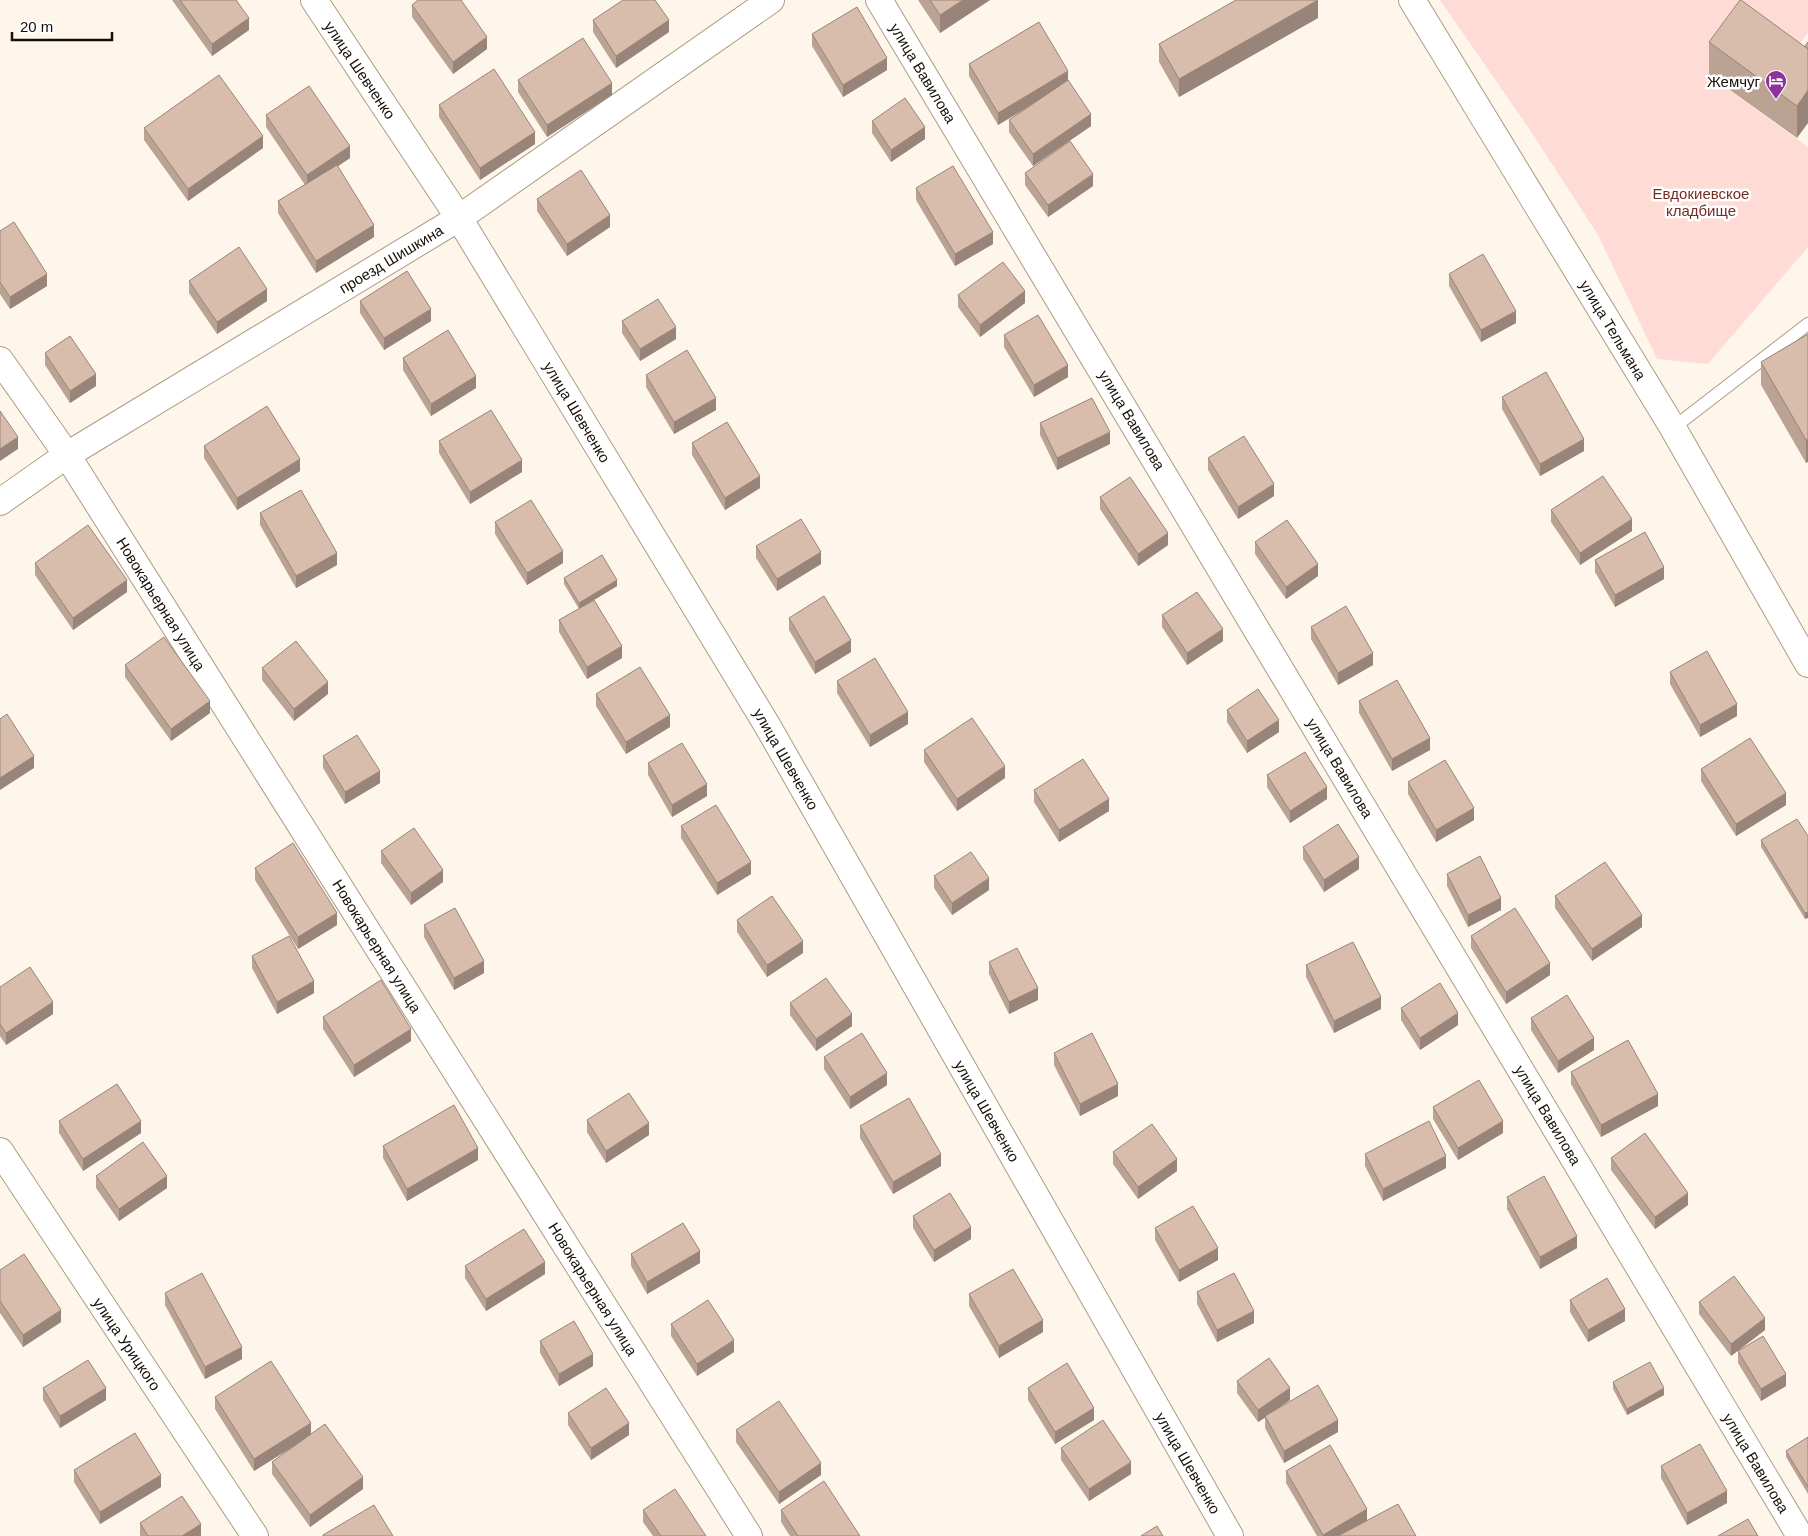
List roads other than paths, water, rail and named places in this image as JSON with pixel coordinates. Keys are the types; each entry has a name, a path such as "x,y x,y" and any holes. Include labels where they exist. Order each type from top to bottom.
{"street":[{"name":"улица Шевченко","path":"314,0 459,218 767,725 1230,1536"},
{"name":"проезд Шишкина","path":"0,502 67,455 459,218 771,0"},
{"name":"улица Вавилова","path":"879,0 1800,1536"},
{"name":"улица Тельмана","path":"1412,0 1673,428 1808,664"},
{"name":"Новокарьерная улица","path":"0,360 67,455 749,1536"},
{"name":"улица Урицкого","path":"0,1151 255,1536"}],"lane":[{"path":"1673,428 1808,324"}],"place":[{"name":"Жемчуг","path":"1776,100"}],"park label":[{"name":"Евдокиевское кладбище","path":"1701,202"}]}
